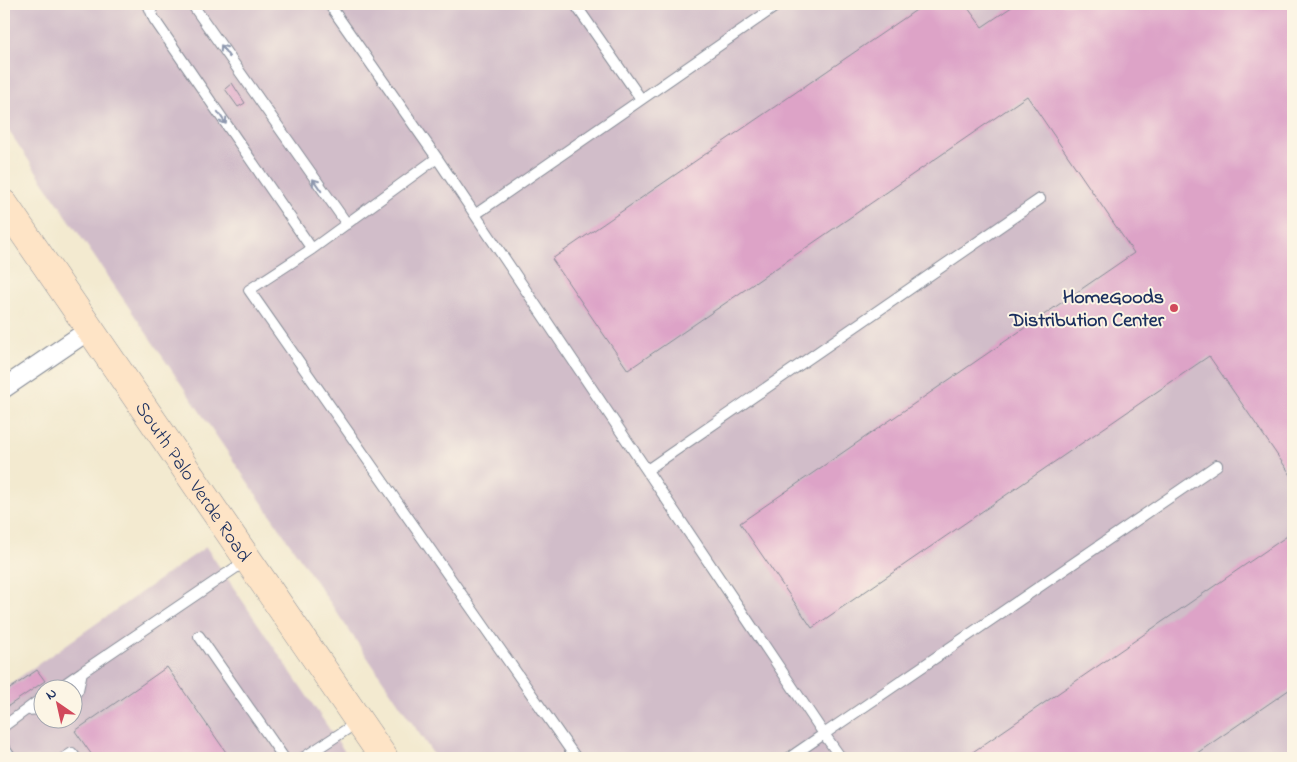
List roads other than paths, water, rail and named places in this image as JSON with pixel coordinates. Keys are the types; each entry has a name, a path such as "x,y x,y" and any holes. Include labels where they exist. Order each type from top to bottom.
{"street":[{"name":"South Palo Verde Road","path":"11,220 384,758"},
{"path":"4,388 89,330"}],"lane":[{"path":"148,4 154,20 312,249"},
{"path":"192,4 347,224"},
{"path":"329,4 476,214 841,758"},
{"path":"574,4 641,99"},
{"path":"476,214 779,4"},
{"path":"437,158 312,249 249,290 576,758"},
{"path":"647,470 1040,200"},
{"path":"789,758 1216,465"},
{"path":"70,680 248,560"},
{"path":"199,636 284,758"},
{"path":"80,680 82,672"},
{"path":"4,726 32,706"},
{"path":"26,710 32,710"},
{"path":"304,758 359,721"},
{"path":"4,748 11,758"},
{"path":"64,758 72,753 76,758"}],"place":[{"name":"HomeGoods Distribution Center","path":"1174,308"}]}
